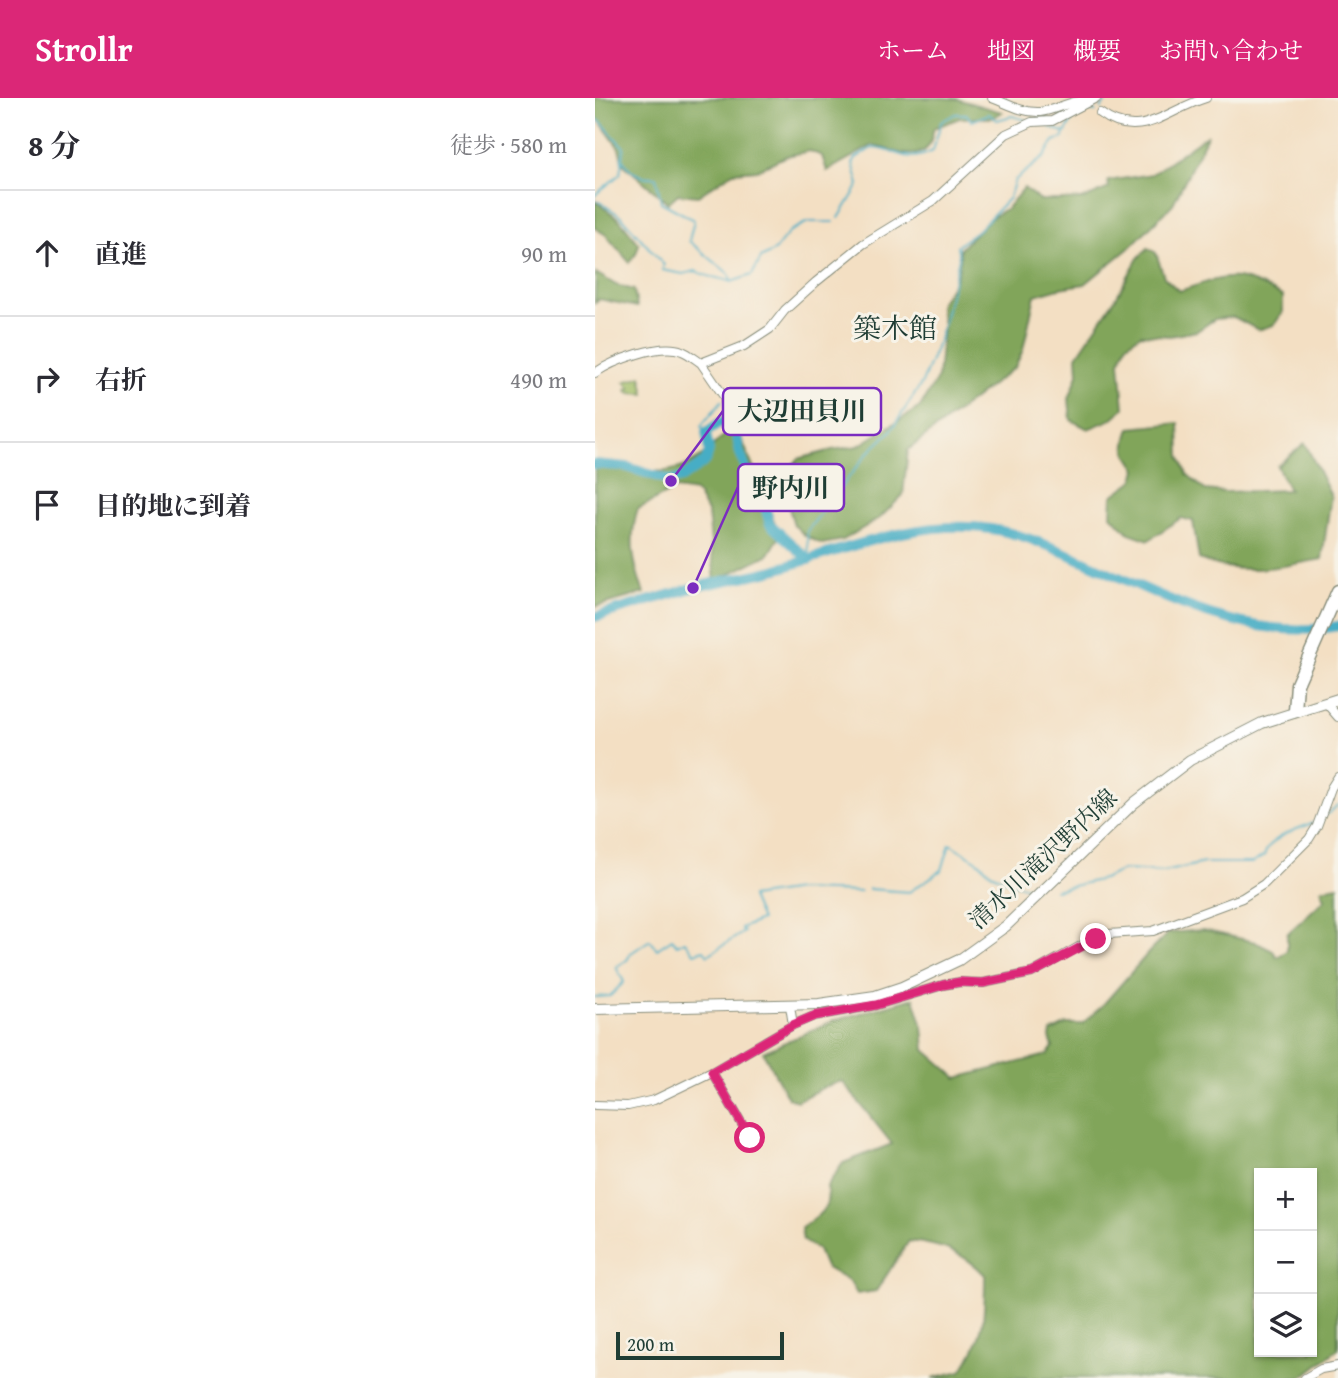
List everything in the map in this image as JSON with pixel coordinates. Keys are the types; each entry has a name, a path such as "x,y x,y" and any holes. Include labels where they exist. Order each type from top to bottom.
{"highway":[{"path":"1295,711 1296,689 1338,591"}],"main road":[{"name":"清水川滝沢野内線","path":"595,1009 790,1006 875,996 902,987 959,960 1006,926 1041,895 1109,825 1159,782 1190,760 1223,741 1295,711 1338,699"}],"street":[{"path":"992,98 1021,110 1040,112 1076,99 1093,99"},
{"path":"1100,113 1111,122 1143,124 1206,98"},
{"path":"701,363 744,346 770,329 785,310 816,282 863,244 933,201 1006,134 1032,122 1052,121 1093,99"},
{"path":"595,373 617,361 663,349 680,350 701,363 725,398 725,412"},
{"path":"1326,703 1338,717"},
{"path":"595,1105 628,1105 654,1100 712,1072 793,1025 814,1016 876,1005 943,985 960,982 983,983 1032,973 1084,944 1109,934 1153,931 1242,898 1264,884 1309,839 1338,777"},
{"path":"790,1006 793,1025"},
{"path":"712,1072 750,1138"},
{"path":"1305,1378 1321,1369 1338,1366"}],"green space":[{"path":"595,98 944,98 1002,112 993,118 960,118 934,128 928,146 915,154 873,145 827,171 822,156 810,151 786,156 757,170 733,172 698,196 678,194 668,203 623,164 619,148 595,115"},
{"path":"1208,134 1173,204 1128,249 1085,284 1035,295 1023,350 1015,367 908,450 903,495 880,518 843,540 822,544 805,536 794,525 785,495 787,473 798,459 858,446 920,407 938,377 943,325 939,304 956,279 960,249 989,219 1007,208 1024,188 1039,200 1084,199 1109,188 1108,181 1152,174"},
{"path":"595,201 619,219 639,244 636,254 629,262 606,235 595,228"},
{"path":"1148,248 1156,253 1164,277 1179,291 1209,281 1241,279 1283,296 1283,312 1274,325 1258,330 1234,317 1215,319 1197,331 1170,336 1141,334 1127,344 1120,362 1124,408 1110,420 1088,429 1071,420 1069,399 1078,374 1077,356 1117,296 1138,258"},
{"path":"596,273 616,285 634,290 637,307 599,299 595,303"},
{"path":"641,376 645,394 629,393 627,390 631,388 625,382"},
{"path":"1179,423 1180,456 1187,474 1205,490 1289,490 1277,466 1305,443 1331,496 1322,559 1261,569 1230,568 1214,564 1199,559 1193,521 1181,518 1149,540 1129,533 1111,515 1112,496 1134,480 1137,469 1126,450 1130,428"},
{"path":"733,429 741,437 780,536 769,554 715,581 708,514 696,492 675,489 638,509 633,531 633,551 644,593 595,607 595,466 650,472 677,469 700,457"},
{"path":"1338,886 1338,1349 1301,1378 932,1378 961,1371 975,1348 984,1314 985,1275 968,1260 950,1250 909,1241 876,1291 857,1294 850,1282 825,1267 818,1250 803,1241 801,1228 825,1207 827,1186 843,1163 892,1144 842,1081 797,1101 788,1098 763,1052 833,1021 914,998 923,1027 925,1050 957,1078 1047,1055 1053,1047 1051,1032 1067,1024 1082,1024 1102,1006 1168,933 1203,930 1255,942 1273,951 1277,957 1287,951 1287,934 1325,899 1321,889"}],"waterway":[{"path":"1101,109 1107,98"},
{"path":"809,560 807,531 867,454 890,432 922,383 939,340 947,309 959,258 957,246 978,230 1009,198 1015,180 1044,157 1054,141 1063,138 1073,118 1083,109 1096,112"},
{"path":"839,218 859,185 853,163 872,148 915,157 933,151 941,122 955,114 966,114 972,121 989,114 997,120 1012,116 1026,120"},
{"path":"595,118 624,147 620,174 595,195"},
{"path":"1050,127 1065,133"},
{"path":"621,157 636,173 644,177 656,177 661,202 694,220 689,241 729,274 731,281"},
{"path":"595,199 621,216 664,265 662,270 683,274 696,271 731,282 752,275 761,258 774,251 790,231 808,222 834,222"},
{"path":"706,432 701,426 722,401"},
{"path":"595,464 627,467 671,481 682,478 706,461 709,451 706,432 719,423 729,421 736,428 739,450 770,524 809,560"},
{"path":"595,617 692,588 774,570 881,538 936,528 963,527 1003,531 1028,538 1208,614 1272,628 1305,630 1338,626"},
{"path":"1326,815 1338,805"},
{"path":"1055,890 1103,879 1123,870 1163,872 1204,863 1252,863 1264,856 1277,839 1313,823"},
{"path":"869,889 909,892 942,870 950,844 978,861 991,873 1034,889"},
{"path":"595,997 610,996 624,982 616,967 650,940 657,949 672,939 677,945 685,941 694,953 704,950 708,955 744,932 741,928 761,920 751,897 798,890 860,892"}],"place":[{"name":"大辺田貝川","path":"671,481"},
{"name":"野内川","path":"693,588"}],"district":[{"name":"築木館","path":"895,328"}],"route":[{"path":"750,1138 712,1072 793,1025 814,1016 876,1005 943,985 960,982 983,983 1032,973 1096,939"}]}
